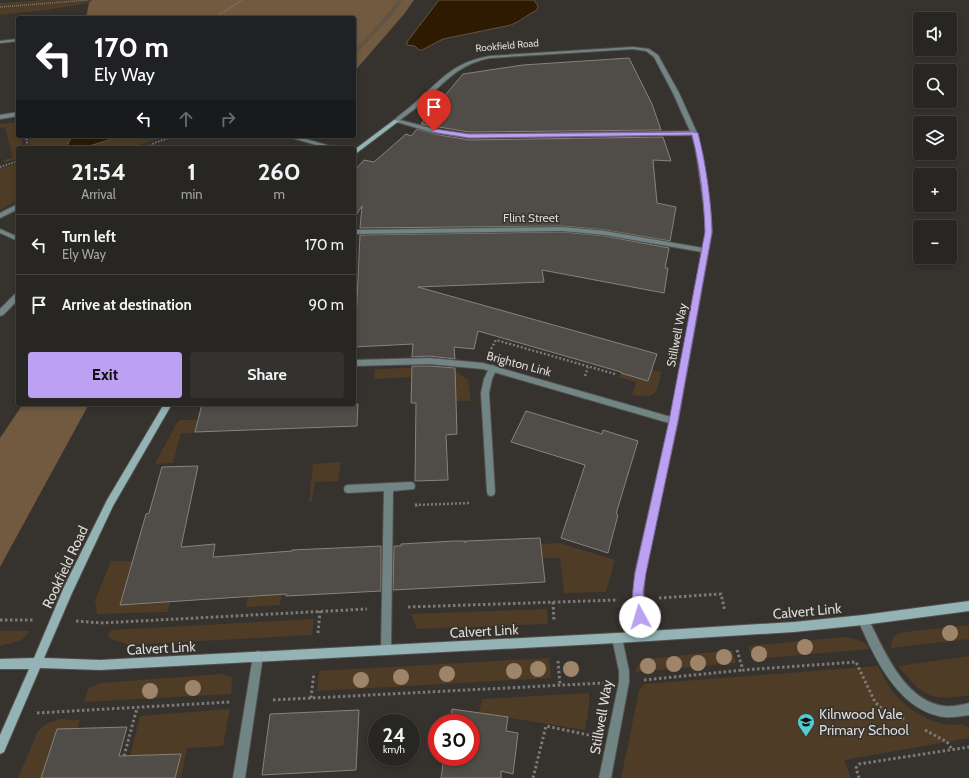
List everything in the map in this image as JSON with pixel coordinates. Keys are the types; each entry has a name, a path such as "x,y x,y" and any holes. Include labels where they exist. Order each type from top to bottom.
{"street":[{"path":"0,42 16,40"},
{"name":"Rookfield Road","path":"356,151 422,100 454,70 463,64 476,59 627,48 647,50"},
{"name":"Stillwell Way","path":"644,636 638,599 640,573 674,421 709,232 699,152 694,133 686,112 656,56 647,50"},
{"path":"0,117 16,114"},
{"path":"396,121 434,131 469,136 694,133"},
{"path":"296,138 326,146"},
{"path":"0,216 16,207"},
{"name":"Flint Street","path":"356,232 563,228 605,233 706,250"},
{"path":"0,231 16,238"},
{"path":"0,314 16,298"},
{"name":"Brighton Link","path":"356,363 429,361 483,366 674,421"},
{"path":"492,492 485,393 493,368"},
{"name":"Rookfield Road","path":"0,748 16,714 55,620 110,503 167,406"},
{"path":"348,488 389,488 411,486"},
{"path":"386,650 389,488"},
{"name":"Calvert Link","path":"0,664 36,663 100,665 617,638 731,631 863,620 969,606"},
{"path":"863,620 893,675 908,693 920,702 940,711 951,712 969,709"},
{"name":"Stillwell Way","path":"606,778 624,682 624,671 617,638"},
{"path":"239,778 258,656"}],"path":[{"path":"0,7 88,0"},
{"path":"217,16 242,0"},
{"path":"150,146 154,143 169,138"},
{"path":"0,167 16,162"},
{"path":"483,366 496,340 615,374"},
{"path":"389,506 470,503"},
{"path":"0,620 55,620 101,623 386,608 638,599 721,594 743,670"},
{"path":"16,714 624,682 743,670 856,662"},
{"path":"124,756 136,708"},
{"path":"533,778 546,726 613,740"},
{"path":"859,778 856,768 859,764 969,747"}],"shaded area":[{"path":"42,0 92,0 89,3 47,10 0,15 0,3"},
{"path":"92,0 414,0 405,13 356,70 356,16 86,16 89,3"},
{"path":"439,0 534,0 538,6 537,10 511,25 443,39 422,50 419,50 415,46 407,45 407,42"},
{"path":"16,122 16,138 22,138 22,146 16,146 16,159 5,163 3,160 13,158 5,127 0,128 0,124"},
{"path":"30,138 160,138 134,146 31,146"},
{"path":"71,138 115,138 89,146 67,146"},
{"path":"16,164 16,201 0,210 0,169"},
{"path":"428,368 428,376 374,379 375,369"},
{"path":"448,369 457,372 468,380 471,401 456,401"},
{"path":"652,370 661,372 657,390 646,396 632,395 636,382 619,377 621,373 648,381"},
{"path":"22,406 88,406 0,567 0,438"},
{"path":"180,420 198,420 195,433 181,433 173,463 155,464 176,424"},
{"path":"341,462 338,481 315,482 312,501 309,501 313,464"},
{"path":"560,543 615,560 606,592 564,593 560,558 542,558 540,544"},
{"path":"288,552 280,605 246,607 255,554"},
{"path":"111,561 132,561 120,604 170,601 168,612 97,614 95,600"},
{"path":"547,609 548,624 417,629 411,614"},
{"path":"314,619 312,635 128,645 107,637 111,630"},
{"path":"969,625 969,639 891,648 894,637 904,632"},
{"path":"0,631 30,631 22,640 0,646"},
{"path":"845,637 859,640 870,649 753,659 748,646"},
{"path":"732,650 736,663 635,672 639,663 646,659"},
{"path":"969,656 969,695 956,697 945,698 928,694 914,684 898,666"},
{"path":"549,658 551,678 317,691 319,671"},
{"name":"Kilnwood Vale Primary School","path":"878,666 892,690 904,704 919,714 936,722 954,725 962,724 969,728 969,738 844,760 851,778 621,778 639,691 644,684"},
{"path":"222,674 232,677 231,694 84,702 88,689 100,683"},
{"path":"589,693 589,706 585,730 479,713 482,699"},
{"path":"230,709 223,746 187,748 181,778 175,778 181,755 130,756 140,716"},
{"path":"60,719 80,720 77,729 57,729 41,778 18,778 38,731 46,724"}],"building":[{"path":"629,58 652,104 661,130 469,132 421,124 463,74 523,65"},
{"path":"417,129 434,134 469,140 663,137 671,161 653,160 657,203 676,207 670,241 605,230 563,226 360,228 362,206 356,215 356,169 364,160 374,162 406,134 411,136"},
{"path":"563,232 605,236 669,248 665,268 668,268 664,293 542,270 544,282 418,287 657,354 648,381 478,331 474,349 454,347 455,359 429,356 412,357 413,344 356,347 360,235"},
{"path":"412,366 455,368 457,434 446,435 448,480 415,481 416,403 411,403"},
{"path":"356,404 358,404 357,426 195,432 202,406 356,406"},
{"path":"526,411 602,434 603,430 638,441 616,514 618,515 608,553 561,538 585,465 511,442"},
{"path":"198,466 181,547 215,544 213,557 292,550 381,546 381,591 286,596 286,594 120,605 146,514 149,513 162,467"},
{"path":"540,538 545,582 393,590 394,546 401,546 401,544 455,541 465,541 465,543 466,541"},
{"path":"452,709 508,717 506,731 518,733 513,774 501,771 501,778 441,778 443,766 480,766 480,714 451,714"},
{"path":"359,710 356,770 262,775 270,714"},
{"path":"127,727 119,756 181,754 175,778 41,778 57,729"}],"waterway":[{"path":"356,52 392,12 400,0"}],"place":[{"name":"Kilnwood Vale Primary School","path":"806,737"}],"route":[{"path":"434,131 469,136 694,133 699,152 709,232 674,421 640,573 638,605 640,617"}]}
